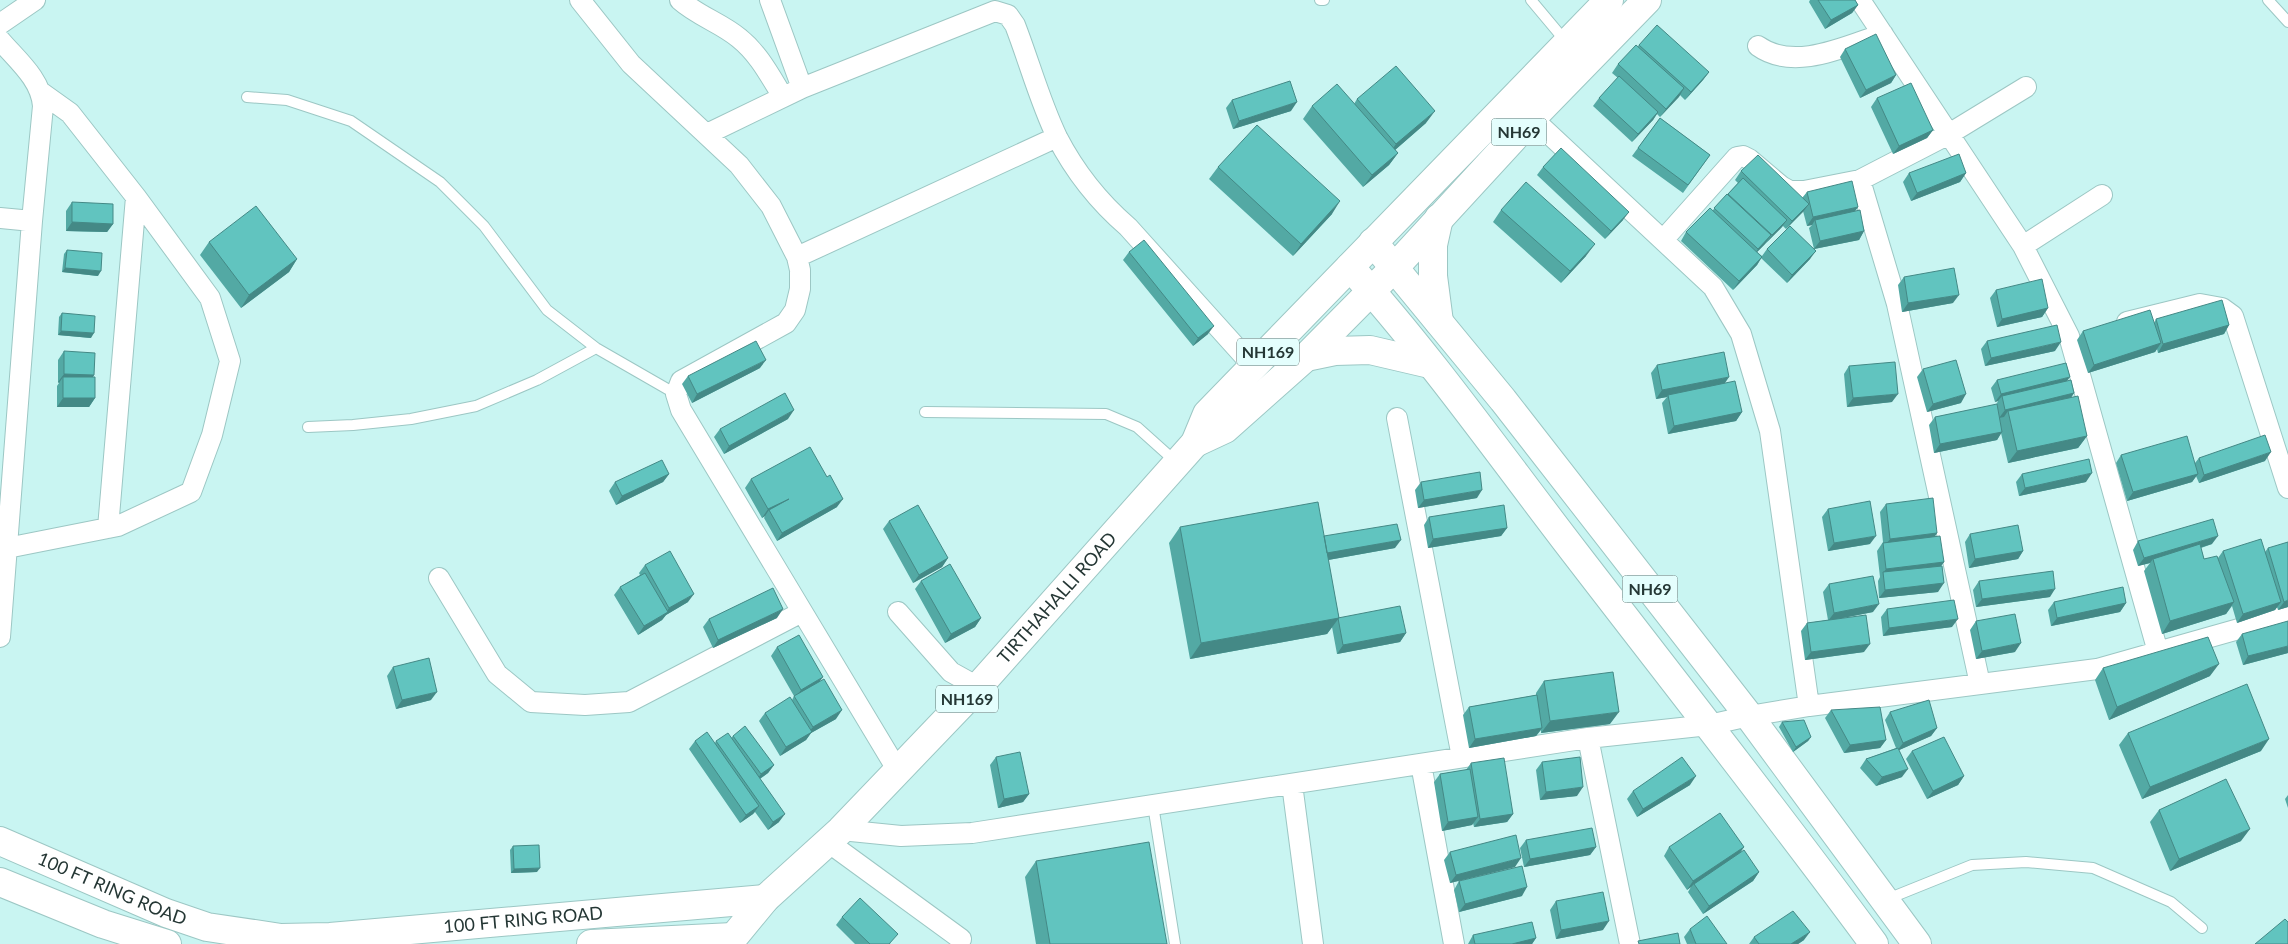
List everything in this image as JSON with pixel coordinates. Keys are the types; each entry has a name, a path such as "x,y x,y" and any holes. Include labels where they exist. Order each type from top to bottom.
{"main road":[{"name":"NH69","path":"1609,0 1373,242 1503,400 1749,716 1917,944"},
{"name":"NH69","path":"1372,291 1532,118 1647,0"},
{"path":"1439,218 1433,245 1433,276 1439,322"},
{"name":"TIRTHAHALLI ROAD","path":"731,940 765,900 834,836 978,687 1186,453 1207,414 1373,242"},
{"name":"NH69","path":"1350,267 1372,291 1430,364 1709,725 1874,944"},
{"name":"NH169","path":"1186,453 1225,429 1306,357 1372,291"},
{"path":"1306,357 1335,350 1370,350 1430,364"},
{"name":"100 FT RING ROAD","path":"0,842 166,913 207,927 281,938 330,937 765,900"},
{"name":"100 FT RING ROAD","path":"0,882 103,924 167,944"},
{"name":"100 FT RING ROAD","path":"591,944 731,940"}],"street":[{"path":"0,24 35,0"},
{"path":"580,0 632,64 739,165 772,206 797,257 800,270 800,289 795,310 786,323 681,381 676,394 681,410 898,771"},
{"path":"680,0 692,10 739,38 759,58 782,98"},
{"path":"770,0 802,88"},
{"path":"1860,0 2024,246 2088,332 2158,652"},
{"path":"707,134 802,88 995,11 1008,15 1015,25 1057,137 1082,177 1105,207 1128,228 1254,367"},
{"path":"1758,46 1770,55 1796,59 1883,34"},
{"path":"0,40 35,80 42,93 44,106 8,418 7,548 0,637"},
{"path":"1663,240 1737,157 1743,156 1749,159 1781,186 1790,191 1804,191 1860,180 1949,134 2026,87"},
{"path":"7,548 118,526 191,492 212,435 230,362 210,298 136,197 70,113 42,93"},
{"path":"1532,118 1713,286 1742,334 1770,432 1809,706"},
{"path":"797,257 1057,137"},
{"path":"1860,180 1896,304 1980,684"},
{"path":"2024,246 2102,195"},
{"path":"108,528 136,197"},
{"path":"0,218 32,221"},
{"path":"2088,332 2200,304 2222,308 2233,316 2288,488"},
{"path":"1397,418 1462,757"},
{"path":"439,578 497,674 531,702 585,705 629,702 802,612"},
{"path":"898,612 951,672 978,687"},
{"path":"834,836 972,834 1588,738 1709,725 1809,706 2097,669 2288,615"},
{"path":"1588,738 1630,944"},
{"path":"1421,764 1454,944"},
{"path":"1292,784 1313,944"},
{"path":"834,836 961,939"}],"lane":[{"path":"1531,0 1568,44"},
{"path":"2268,0 2288,22"},
{"path":"247,98 287,100 351,121 440,182 484,226 547,310 596,348 676,394"},
{"path":"308,428 411,419 476,406 536,380 596,348"},
{"path":"925,412 1106,414 1137,427 1186,453"},
{"path":"1153,805 1175,944"},
{"path":"1884,900 1972,865 2026,862 2093,868 2171,902 2202,928"}],"building":[{"path":"1818,0 1855,0 1858,5 1831,20"},
{"path":"1657,25 1709,72 1691,92 1639,45"},
{"path":"1876,34 1896,75 1866,90 1845,49"},
{"path":"1636,45 1684,88 1666,109 1618,64"},
{"path":"1396,66 1435,111 1396,144 1357,99"},
{"path":"1619,76 1658,112 1638,134 1599,98"},
{"path":"1290,81 1297,102 1239,121 1232,100"},
{"path":"1911,83 1933,130 1899,146 1877,98"},
{"path":"1337,84 1398,153 1372,175 1312,106"},
{"path":"1660,118 1710,155 1688,185 1638,148"},
{"path":"1257,125 1340,201 1301,244 1218,167"},
{"path":"1561,148 1629,212 1611,231 1543,167"},
{"path":"1959,154 1966,173 1917,193 1909,173"},
{"path":"1758,155 1809,204 1792,221 1741,171"},
{"path":"1743,178 1787,220 1772,235 1728,194"},
{"path":"1852,181 1858,207 1813,217 1807,192"},
{"path":"1526,182 1595,244 1570,271 1501,210"},
{"path":"1727,194 1771,235 1758,249 1714,208"},
{"path":"72,202 113,204 113,224 72,222"},
{"path":"256,206 297,259 249,295 209,242"},
{"path":"1710,208 1762,257 1739,281 1686,232"},
{"path":"1860,210 1864,231 1820,241 1815,220"},
{"path":"1790,226 1816,251 1792,275 1767,249"},
{"path":"1144,240 1214,326 1198,338 1129,252"},
{"path":"67,250 102,253 101,271 65,268"},
{"path":"1954,268 1959,295 1908,303 1904,277"},
{"path":"2042,279 2048,308 2002,319 1996,290"},
{"path":"2222,300 2229,325 2163,344 2156,319"},
{"path":"2150,310 2161,343 2094,365 2083,331"},
{"path":"62,313 95,316 94,333 61,331"},
{"path":"2057,325 2061,342 1991,358 1987,341"},
{"path":"756,341 766,360 697,394 688,376"},
{"path":"64,351 95,353 94,375 64,374"},
{"path":"1724,352 1729,377 1662,390 1657,365"},
{"path":"1956,360 1966,394 1933,404 1923,369"},
{"path":"1895,362 1898,394 1853,398 1849,366"},
{"path":"2066,363 2070,377 2001,394 1997,380"},
{"path":"63,377 95,377 95,398 63,398"},
{"path":"2071,380 2074,393 2005,410 2002,396"},
{"path":"1735,381 1742,412 1674,426 1668,395"},
{"path":"785,393 794,410 729,446 720,429"},
{"path":"2078,396 2087,436 2017,451 2008,411"},
{"path":"1997,404 2002,432 1940,444 1935,417"},
{"path":"2265,435 2271,452 2204,475 2199,458"},
{"path":"2187,436 2198,474 2133,492 2121,455"},
{"path":"810,447 827,477 830,475 843,499 782,533 769,510 789,499 768,509 751,479"},
{"path":"2089,459 2092,473 2025,488 2022,474"},
{"path":"662,460 669,474 622,496 615,482"},
{"path":"1480,472 1482,490 1424,500 1421,482"},
{"path":"1933,498 1937,533 1890,539 1886,504"},
{"path":"1870,501 1876,536 1834,543 1828,509"},
{"path":"1318,502 1339,618 1201,643 1180,527"},
{"path":"918,505 948,558 919,575 889,521"},
{"path":"1504,505 1507,528 1433,539 1429,517"},
{"path":"2213,519 2218,536 2144,558 2138,541"},
{"path":"1397,524 1401,540 1327,553 1324,536"},
{"path":"2018,525 2023,551 1975,559 1970,534"},
{"path":"1940,536 1944,562 1886,569 1883,543"},
{"path":"2261,539 2281,602 2243,614 2223,551"},
{"path":"2288,542 2288,600 2284,602 2268,548"},
{"path":"2200,544 2204,559 2217,556 2234,602 2170,621 2153,559"},
{"path":"670,551 694,594 669,608 645,565"},
{"path":"950,564 981,618 951,634 921,581"},
{"path":"1942,566 1944,583 1885,590 1883,572"},
{"path":"2053,571 2055,589 1982,599 1979,581"},
{"path":"645,573 668,612 644,626 620,587"},
{"path":"1873,576 1879,604 1834,613 1829,584"},
{"path":"2123,587 2126,603 2057,618 2054,602"},
{"path":"773,588 783,609 718,640 709,619"},
{"path":"1954,600 1958,619 1889,628 1887,609"},
{"path":"1400,606 1406,633 1343,645 1338,618"},
{"path":"2015,614 2021,643 1982,651 1976,621"},
{"path":"1866,615 1870,644 1811,652 1807,623"},
{"path":"2288,621 2288,646 2248,656 2242,634"},
{"path":"799,635 823,677 801,690 777,647"},
{"path":"2208,637 2219,664 2117,707 2103,668"},
{"path":"429,658 437,692 402,700 393,667"},
{"path":"1613,672 1619,712 1550,721 1544,681"},
{"path":"824,679 842,710 813,727 794,696"},
{"path":"2247,684 2269,739 2150,787 2128,733"},
{"path":"1537,695 1542,728 1475,739 1469,707"},
{"path":"790,697 812,732 786,747 765,713"},
{"path":"1929,700 1937,728 1903,743 1890,712"},
{"path":"1880,707 1886,740 1850,745 1831,710"},
{"path":"1804,720 1811,737 1796,747 1782,722"},
{"path":"745,726 774,765 761,774 733,736"},
{"path":"707,732 759,806 746,815 695,741"},
{"path":"728,733 785,814 773,822 716,741"},
{"path":"1944,737 1964,776 1933,791 1912,751"},
{"path":"1898,748 1908,769 1882,777 1866,759"},
{"path":"1020,752 1029,794 1004,799 996,757"},
{"path":"1580,757 1583,787 1546,792 1542,762"},
{"path":"1682,757 1696,776 1643,809 1633,791"},
{"path":"1504,758 1513,814 1480,819 1471,763"},
{"path":"1470,769 1478,817 1448,822 1440,774"},
{"path":"2226,779 2250,829 2179,859 2159,810"},
{"path":"1720,813 1744,847 1693,881 1669,847"},
{"path":"1592,828 1596,847 1530,859 1526,840"},
{"path":"1516,835 1521,858 1456,875 1450,852"},
{"path":"1149,842 1167,944 1050,944 1036,861"},
{"path":"539,845 540,868 514,869 513,846"},
{"path":"1744,850 1759,872 1709,906 1694,884"},
{"path":"1522,866 1527,887 1465,904 1459,881"},
{"path":"1603,892 1609,921 1561,930 1556,901"},
{"path":"860,898 898,934 889,944 870,944 842,917"},
{"path":"1793,911 1810,932 1791,944 1759,944 1754,937"},
{"path":"1707,916 1727,944 1696,944 1690,929"},
{"path":"2285,919 2288,922 2288,944 2255,944"},
{"path":"1532,922 1536,938 1512,944 1475,944 1473,935"},
{"path":"1678,933 1680,944 1639,944 1638,941"}]}
